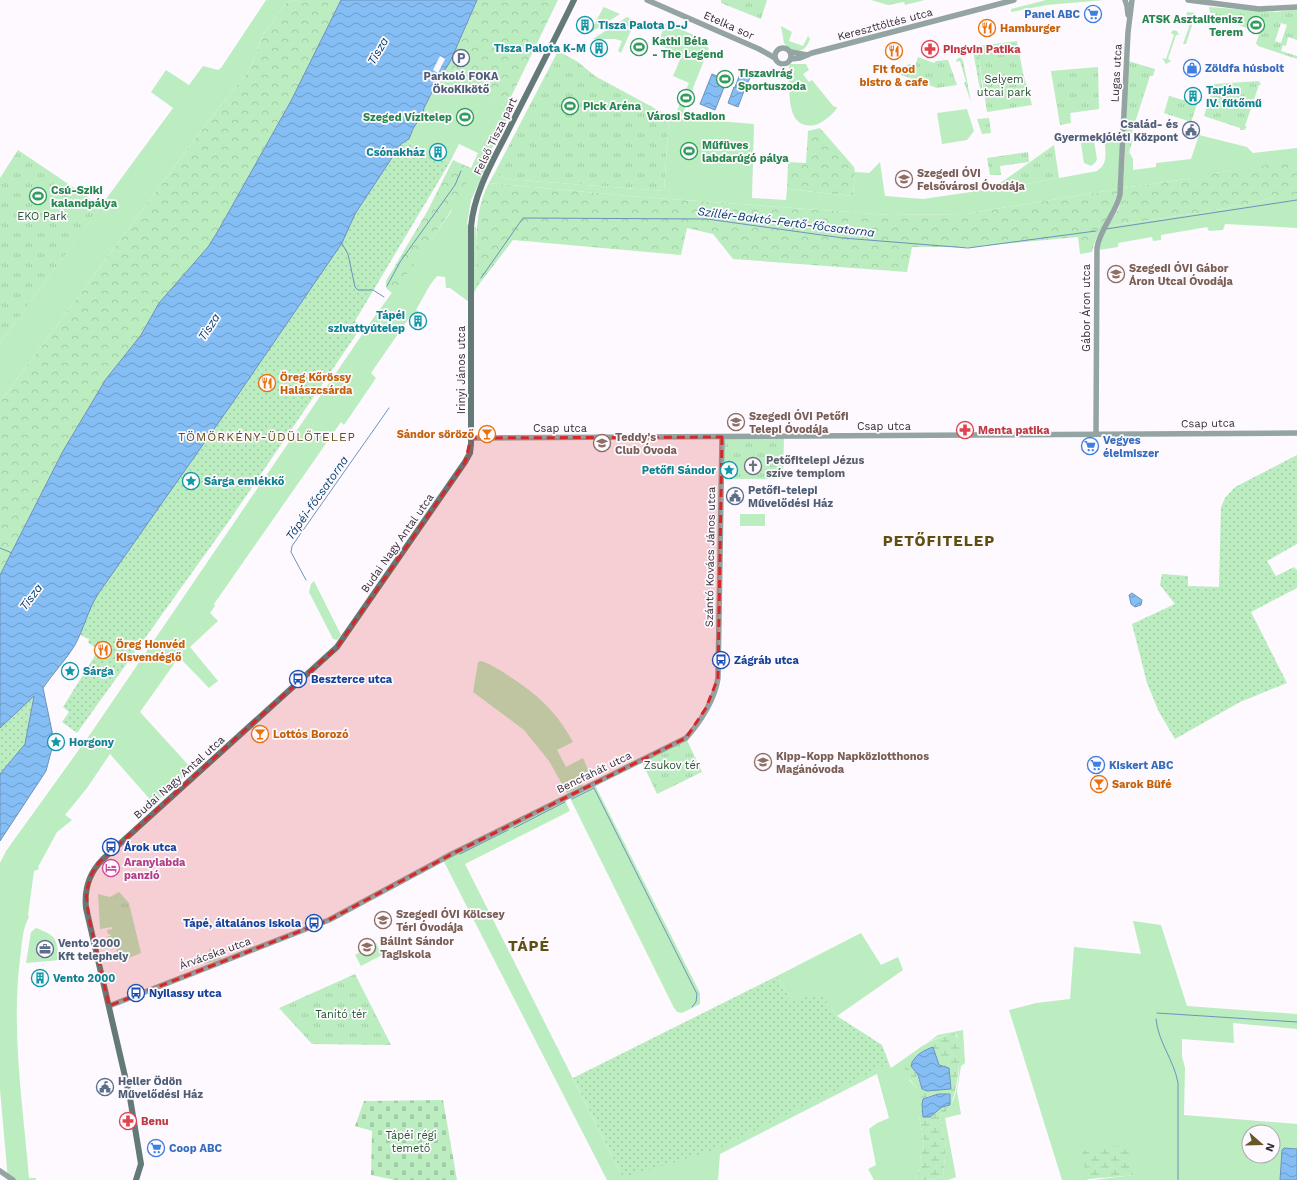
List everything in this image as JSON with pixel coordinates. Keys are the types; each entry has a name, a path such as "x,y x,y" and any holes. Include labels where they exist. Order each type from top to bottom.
{"main road":[{"name":"Felső Tisza part","path":"471,291 471,227 477,197 492,163 574,0"},
{"name":"Irinyi János utca","path":"470,449 471,291"},
{"name":"Budai Nagy Antal utca","path":"137,1179 140,1171 141,1158 130,1098 86,902 87,888 94,870 117,846 337,647 465,462 470,449"}],"street":[{"name":"Etelka sor","path":"647,0 759,49 775,58"},
{"name":"Kereszttöltés utca","path":"791,56 807,55 1014,0"},
{"name":"Lugas utca","path":"1121,187 1128,32 1128,8 1125,0"},
{"name":"Lugas utca","path":"1128,32 1132,0"},
{"path":"1188,0 1259,9 1297,7"},
{"path":"784,48 791,56 789,62 783,65 778,63 775,58 776,52 784,48"},
{"name":"Etelka sor","path":"759,49 776,52"},
{"name":"Gábor Áron utca","path":"1096,434 1097,248 1101,232 1117,204 1121,187"},
{"name":"Csap utca","path":"471,438 1297,433"},
{"name":"Szántó Kovács János utca","path":"718,678 722,437"},
{"name":"Bencfahát utca","path":"387,889 449,856 686,738 693,731 706,708 717,685 718,678"},
{"name":"Árvácska utca","path":"109,1006 329,920 387,889"},
{"path":"0,1171 13,1180"}],"highlighted area":[{"path":"722,437 718,678 706,708 686,738 452,854 329,920 109,1006 89,919 86,893 91,875 99,862 337,647 465,462 471,438"}],"green space":[{"path":"266,0 297,0 286,3 264,33 250,69 206,124 0,402 0,343 173,108 151,92 166,70 189,85 203,66 218,70 221,68"},
{"path":"297,0 341,0 291,101 218,231 208,247 159,303 141,335 106,379 63,451 0,575 0,402 206,124 250,69 264,33 286,3"},
{"path":"477,0 558,0 506,107 442,73 464,30"},
{"path":"721,0 767,0 761,19 721,3"},
{"path":"871,0 925,0 905,5 904,2 888,5"},
{"path":"1046,0 1104,0 1047,5 1011,12 1011,9"},
{"path":"604,7 620,14 590,33 603,8"},
{"path":"1209,7 1277,12 1297,9 1297,40 1288,37 1286,46 1283,45 1281,51 1297,56 1297,59 1258,46 1256,43 1260,32 1215,18 1215,13 1210,13","holes":["1249,21 1265,22 1264,30 1248,28","1281,23 1287,25 1281,43 1275,41"]},
{"path":"1187,12 1196,13 1186,44 1183,44 1192,18 1186,16"},
{"path":"627,17 635,21 621,53 618,51 622,41 615,39 593,39"},
{"path":"666,23 703,39 700,44 709,48 681,118 754,124 752,198 786,200 787,189 853,196 855,172 869,173 880,162 885,196 923,199 976,190 989,191 1097,171 1104,164 1106,156 1105,137 1121,135 1118,189 965,214 889,215 629,196 489,183 495,172 501,177 508,179 664,191 669,116 676,113 689,83 673,76 682,55 657,44"},
{"path":"781,26 792,32 789,41 803,46 808,36 810,39 807,45 799,51 792,52 784,43"},
{"path":"1173,30 1177,31 1179,35 1176,35 1168,59 1171,61 1166,64 1162,58 1166,59 1174,35 1171,33"},
{"name":"Selyem utcai park","path":"1017,41 1023,73 1032,105 987,112 977,46"},
{"path":"558,51 578,62 595,76 669,116 664,191 508,179 501,177 495,172"},
{"path":"978,51 983,93 981,94 973,52"},
{"path":"918,57 934,63 936,61 948,60 957,85 937,88 896,73 909,64 915,66"},
{"path":"960,57 963,60 971,102 964,82 966,82 960,61 957,62 956,60"},
{"path":"1128,61 1155,69 1153,76 1150,76 1130,138 1133,139 1129,152 1125,153"},
{"path":"790,64 806,64 809,70 803,74 809,82 812,80 834,107 835,106 837,108 828,118 818,124 805,125 798,121 793,115 789,96"},
{"path":"1098,67 1099,109 1070,113 1071,123 1060,125 1051,71"},
{"path":"442,73 512,110 487,158 486,168 471,200 467,224 476,227 477,287 469,302 450,288 446,288 445,277 437,276 430,285 416,310 419,312 413,320 409,318 371,373 376,378 344,425 341,422 214,604 215,606 210,613 218,621 190,647 218,681 209,688 179,657 140,712 192,769 154,804 110,754 87,788 65,815 72,820 57,832 38,867 39,869 34,871 28,915 29,917 25,927 22,943 18,986 17,1041 29,1178 36,1178 36,1180 8,1180 0,1090 0,863 6,851 91,733 372,320 451,212 478,153 459,144 450,162 423,151 407,141 423,113 424,108"},
{"path":"1259,81 1261,85 1259,85 1245,126 1247,127 1244,130 1240,130 1240,128 1204,116 1214,84"},
{"path":"1169,96 1197,104 1191,122 1164,113"},
{"path":"967,109 974,131 967,140 942,144 937,113"},
{"path":"989,118 991,133 982,134 977,119"},
{"path":"820,128 854,167 853,196 787,189 788,162 806,163 808,131"},
{"path":"1199,135 1247,147 1253,153 1297,148 1297,161 1215,173 1206,178 1193,178 1123,188 1125,153 1129,152 1133,159 1133,170 1156,167 1156,163 1191,159"},
{"path":"1088,137 1094,141 1097,159 1091,166 1084,163 1081,144 1083,139"},
{"path":"407,141 423,151 450,162 355,321 362,326 229,521 77,733 62,722 69,712 63,707 99,649 88,643 89,639 80,635 89,609 299,305 346,234 355,214 401,144"},
{"path":"1054,145 1059,178 989,191"},
{"name":"EKO Park","path":"18,150 101,206 0,343 0,178"},
{"path":"1028,152 1029,162 1000,166 1001,175 990,175 987,158"},
{"path":"453,160 471,168 462,195 393,294 386,288 386,281 428,210"},
{"path":"1297,161 1297,197 1274,197 1258,202 1206,212 1108,226 1119,208 1123,188 1193,178 1205,178 1215,173"},
{"path":"489,183 629,196 889,215 965,214 1118,189 1113,206 1094,244 1092,252 1080,254 1078,237 970,247 912,247 907,272 733,259 713,234 687,228 681,255 513,240 477,287 476,247 478,220 480,207"},
{"path":"1274,197 1297,197 1297,228 1225,224 1223,230 1209,231 1207,227 1161,235 1161,240 1153,241 1152,237 1118,243 1118,247 1099,250 1104,233 1108,226 1206,212 1258,202"},
{"path":"784,436 783,479 721,479 722,437"},
{"path":"1297,455 1297,544 1267,561 1276,576 1294,567 1297,570 1297,588 1251,612 1287,683 1240,702 1175,739 1159,712 1147,683 1132,624 1175,604 1160,585 1162,574 1188,576 1188,586 1219,587 1221,507 1225,498 1235,487"},
{"path":"740,514 765,514 765,526 740,526"},
{"path":"314,581 341,635 337,640 333,639 309,592 311,584"},
{"path":"481,661 495,667 538,697 560,721 573,742 557,750 566,767 583,758 590,774 580,779 583,786 567,793 549,761 524,730 473,692 478,662"},
{"path":"34,695 25,744 0,774 0,728"},
{"name":"Zsukov tér","path":"686,738 702,772 657,794 641,760"},
{"path":"595,785 700,993 700,1004 682,1013 677,1012 674,1008 570,798"},
{"path":"563,796 570,811 465,864 623,1178 889,1063 891,1068 919,1048 911,1058 909,1080 919,1090 919,1116 924,1143 920,1159 922,1164 915,1180 874,1180 868,1169 876,1165 869,1129 877,1123 889,1118 877,1074 720,1154 718,1180 607,1180 441,856"},
{"path":"119,892 129,903 141,953 119,962 115,943 110,944 108,936 111,936 108,934 107,930 112,929 112,927 100,929 98,894 110,897"},
{"path":"119,894 128,904 129,914 119,913 112,898"},
{"path":"1133,921 1161,925 1187,1006 1297,1014 1297,1029 1233,1023 1234,1043 1182,1039 1182,1056 1185,1068 1184,1115 1297,1124 1297,1180 1093,1180 1133,1175 1087,1179 1088,1180 1062,1180 1009,1010 1036,1003 1070,999 1074,947 1141,954"},
{"path":"36,928 52,936 56,942 60,960 26,963 31,932"},
{"path":"861,933 881,965 898,957 903,970 837,1016 823,997 792,1002 777,976"},
{"path":"376,943 382,955 361,966 355,955"},
{"path":"210,948 222,959 204,964"},
{"name":"Tanító tér","path":"355,974 391,1045 312,1044 279,1008"},
{"path":"777,976 792,1002 803,996 823,997 837,1016 882,1045 889,1063 717,1149 623,1178 573,1078"},
{"path":"963,1030 965,1063 961,1066 957,1091 961,1114 945,1118 956,1177 948,1180 930,1180 943,1176 946,1147 940,1115 950,1108 954,1100 958,1082 959,1053 957,1035 945,1036 925,1044 938,1035"},
{"path":"955,1034 958,1040 959,1059 955,1093 950,1108 940,1115 946,1147 943,1176 930,1180 915,1180 922,1164 920,1159 924,1143 919,1116 919,1090 906,1074 905,1067 907,1061 917,1049 946,1036","holes":["915,1070 951,1089 920,1083","938,1094 950,1105 942,1107 926,1097"]},
{"name":"Tápéi régi temető","path":"443,1100 457,1180 395,1180 371,1175 372,1131 355,1126 364,1101"},
{"path":"1120,1146 1129,1153 1133,1175 1087,1179 1082,1151"}],"water":[{"name":"Tisza","path":"341,0 477,0 450,62 437,82 409,139 401,144 355,214 342,243 233,402 98,594 91,606 75,645 43,688 54,741 46,771 0,841 0,774 25,744 34,696 0,728 0,575 63,451 106,379 141,335 159,303 208,247 218,231 291,101"},
{"path":"712,74 727,80 715,110 700,104"},
{"path":"740,74 750,78 744,90 735,87"},
{"path":"734,87 744,91 738,107 728,103"},
{"path":"1132,593 1142,600 1141,605 1135,607 1131,604 1129,595"},
{"path":"933,1047 939,1065 949,1068 951,1089 927,1091 922,1089 918,1075 911,1066 916,1056"},
{"path":"938,1094 950,1094 950,1105 942,1107 930,1117 923,1117 923,1099"},
{"path":"1284,1148 1297,1149 1297,1180 1280,1180 1282,1150"}],"pier":[{"path":"440,56 445,59 438,73 433,70"}],"waterway":[{"path":"387,286 400,262 455,185 461,171"},
{"name":"Szillér-Baktó-Fertő-főcsatorna","path":"1106,229 1297,200"},
{"name":"Szillér-Baktó-Fertő-főcsatorna","path":"481,278 523,218 707,219 843,238 968,248 1096,231"},
{"path":"341,242 348,254 355,287 358,290 373,290 384,297"},
{"name":"Tápéi-főcsatorna","path":"306,580 291,552 292,546 389,408"},
{"path":"0,548 12,553"},
{"path":"594,788 697,994 696,1002 692,1007"},
{"path":"572,799 594,788"},
{"path":"514,828 565,802"},
{"path":"460,854 508,830"},
{"path":"1157,1013 1297,1022"},
{"path":"1156,1019 1157,1027 1178,1083 1178,1180"}],"place":[{"name":"Panel ABC","path":"1093,14"},
{"name":"Tisza Palota D-J","path":"585,25"},
{"name":"ATSK Asztalitenisz Terem","path":"1256,25"},
{"name":"Hamburger","path":"987,28"},
{"name":"Kathi Béla - The Legend","path":"639,47"},
{"name":"Tisza Palota K-M","path":"599,48"},
{"name":"Pingvin Patika","path":"930,49"},
{"name":"Fit food bistro & cafe","path":"894,51"},
{"name":"Parkoló FOKA ÖkoKikötő","path":"461,58"},
{"name":"Zöldfa húsbolt","path":"1192,68"},
{"name":"Tiszavirág Sportuszoda","path":"725,79"},
{"name":"Tarján IV. fűtőmű","path":"1193,96"},
{"name":"Városi Stadion","path":"686,98"},
{"name":"Pick Aréna","path":"570,106"},
{"name":"Szeged Vízitelep","path":"465,117"},
{"name":"Család- és Gyermekjóléti Központ","path":"1191,130"},
{"name":"Műfüves labdarúgó pálya","path":"689,151"},
{"name":"Csónakház","path":"438,152"},
{"name":"Szegedi ÓVI Felsővárosi Óvodája","path":"904,179"},
{"name":"Csú-Sziki kalandpálya","path":"38,196"},
{"name":"Szegedi ÓVI Gábor Áron Utcai Óvodája","path":"1116,274"},
{"name":"Tápéi szivattyútelep","path":"418,321"},
{"name":"Öreg Kőrössy Halászcsárda","path":"267,383"},
{"name":"Szegedi ÓVI Petőfi Telepi Óvodája","path":"736,422"},
{"name":"Menta patika","path":"965,430"},
{"name":"Sándor söröző","path":"487,434"},
{"name":"Teddy's Club Óvoda","path":"602,443"},
{"name":"Vegyes élelmiszer","path":"1090,446"},
{"name":"Petőfitelepi Jézus szíve templom","path":"753,466"},
{"name":"Petőfi Sándor","path":"729,470"},
{"name":"Sárga emlékkő","path":"191,481"},
{"name":"Petőfi-telepi Művelődési Ház","path":"735,496"},
{"name":"Öreg Honvéd Kisvendéglő","path":"103,650"},
{"name":"Zágráb utca","path":"721,660"},
{"name":"Sárga","path":"70,671"},
{"name":"Beszterce utca","path":"298,679"},
{"name":"Lottós Borozó","path":"260,734"},
{"name":"Horgony","path":"56,742"},
{"name":"Kipp-Kopp Napköziotthonos Magánóvoda","path":"763,762"},
{"name":"Kiskert ABC","path":"1096,765"},
{"name":"Sarok Büfé","path":"1099,784"},
{"name":"Árok utca","path":"111,847"},
{"name":"Aranylabda panzió","path":"111,868"},
{"name":"Szegedi ÓVI Kölcsey Téri Óvodája","path":"383,920"},
{"name":"Tápé, általános iskola","path":"314,923"},
{"name":"Bálint Sándor Tagiskola","path":"367,947"},
{"name":"Vento 2000 Kft telephely","path":"45,949"},
{"name":"Vento 2000","path":"40,978"},
{"name":"Nyilassy utca","path":"136,993"},
{"name":"Heller Ödön Művelődési Ház","path":"105,1087"},
{"name":"Benu","path":"128,1121"},
{"name":"Coop ABC","path":"156,1148"}],"district":[{"name":"TÖMÖRKÉNY-ÜDÜLŐTELEP","path":"267,437"},
{"name":"PETŐFITELEP","path":"939,541"},
{"name":"TÁPÉ","path":"529,946"}]}
